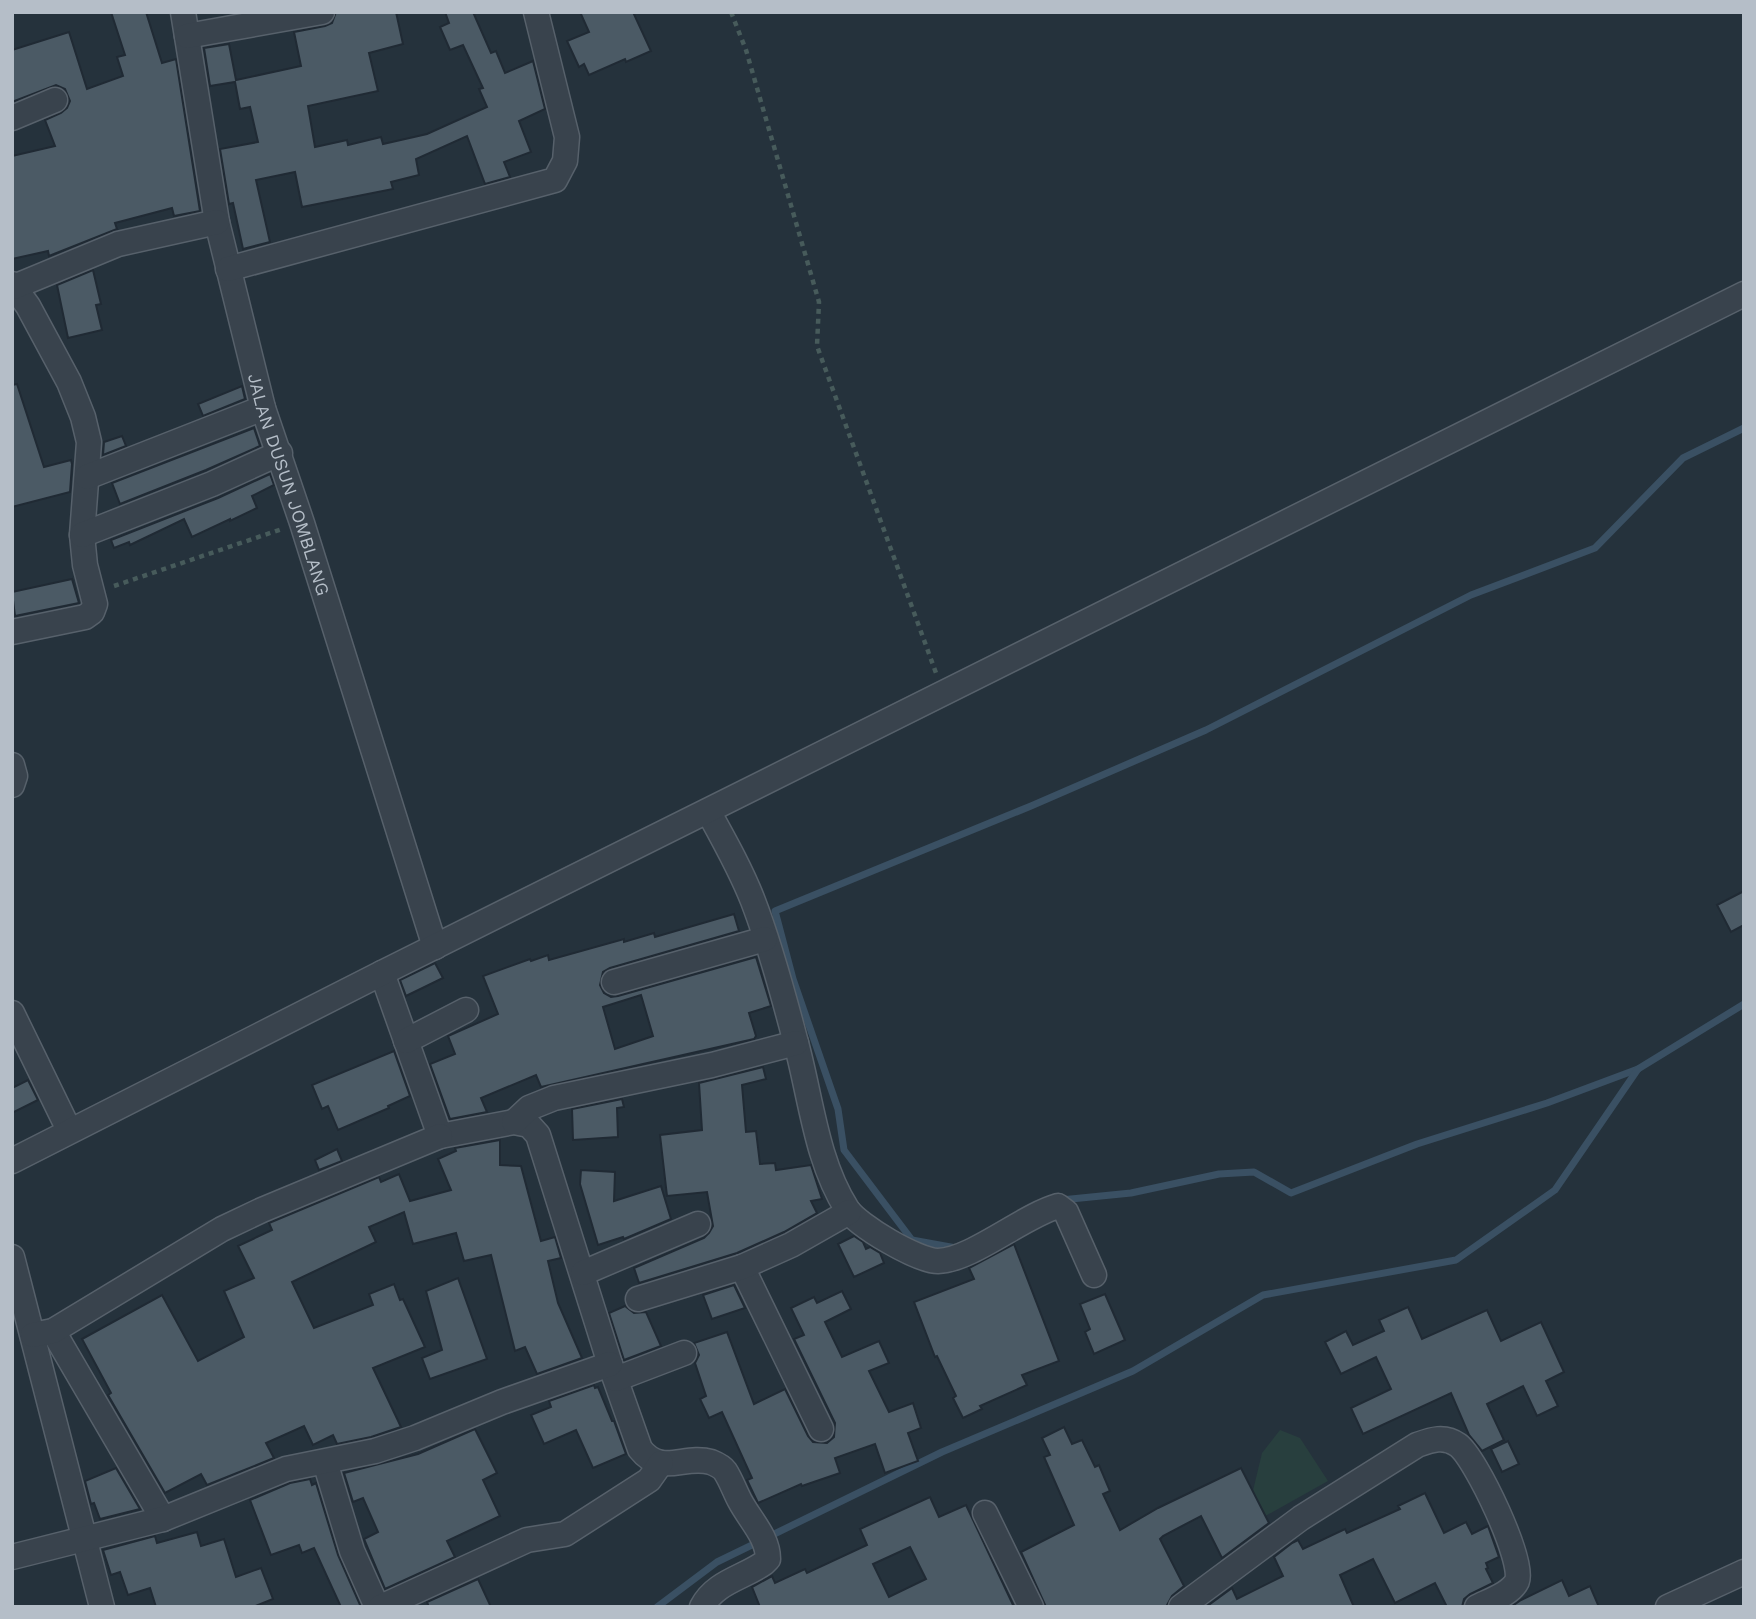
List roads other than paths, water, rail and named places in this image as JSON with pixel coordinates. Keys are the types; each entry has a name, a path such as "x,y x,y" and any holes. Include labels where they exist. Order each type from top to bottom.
{"street":[{"path":"185,24 322,12"},
{"path":"228,269 555,180 565,161 568,137 536,12"},
{"name":"JALAN DUSUN JOMBLANG","path":"185,24 217,222 263,408 280,453 435,947"},
{"path":"12,118 55,100"},
{"path":"12,632 85,617 92,612 95,604 85,565 82,535 89,442 83,417 69,382 28,306 13,286 118,244 155,233 217,222"},
{"path":"12,1161 382,973 1744,294"},
{"path":"88,477 263,408"},
{"path":"82,535 212,484 280,453"},
{"path":"12,765 15,776 12,785"},
{"path":"708,811 749,890 796,1043 824,1160 849,1213 863,1225 922,1258 938,1261 969,1251 1058,1206 1066,1212 1094,1275"},
{"path":"614,982 765,939"},
{"path":"382,973 440,1136"},
{"path":"406,1041 466,1010"},
{"path":"12,1013 69,1130"},
{"path":"514,1122 528,1108 554,1098 712,1065 796,1043"},
{"path":"43,1333 222,1229 262,1210 440,1136 514,1122 529,1125 538,1135 640,1449 646,1456 661,1463 680,1464 697,1460 719,1466 762,1537 768,1559 718,1588 702,1607"},
{"path":"638,1299 742,1267 791,1245 849,1213"},
{"path":"583,1273 698,1224"},
{"path":"12,1257 43,1333 163,1519"},
{"path":"742,1267 821,1429"},
{"path":"43,1333 84,1538 102,1607"},
{"path":"12,1557 163,1519 261,1478 307,1464 375,1451 415,1438 502,1402 684,1353"},
{"path":"1181,1607 1301,1518 1417,1445 1433,1439 1447,1440 1458,1446 1471,1460 1508,1535 1518,1567 1518,1578 1514,1587 1477,1607"},
{"path":"324,1462 352,1551 379,1607 527,1540 565,1534 649,1480 661,1463"},
{"path":"985,1513 1031,1607"},
{"path":"1668,1607 1744,1572"}],"waterway":[{"path":"956,1248 912,1240 844,1150 838,1109 793,979 775,911 1031,806 1206,730 1471,595 1595,548 1683,458 1744,428"},
{"path":"657,1607 717,1562 942,1452 1133,1371 1263,1295 1456,1260 1555,1190 1638,1069 1744,1004"},
{"path":"1061,1200 1131,1193 1219,1174 1254,1172 1291,1193 1417,1144 1547,1103 1638,1069"}]}
